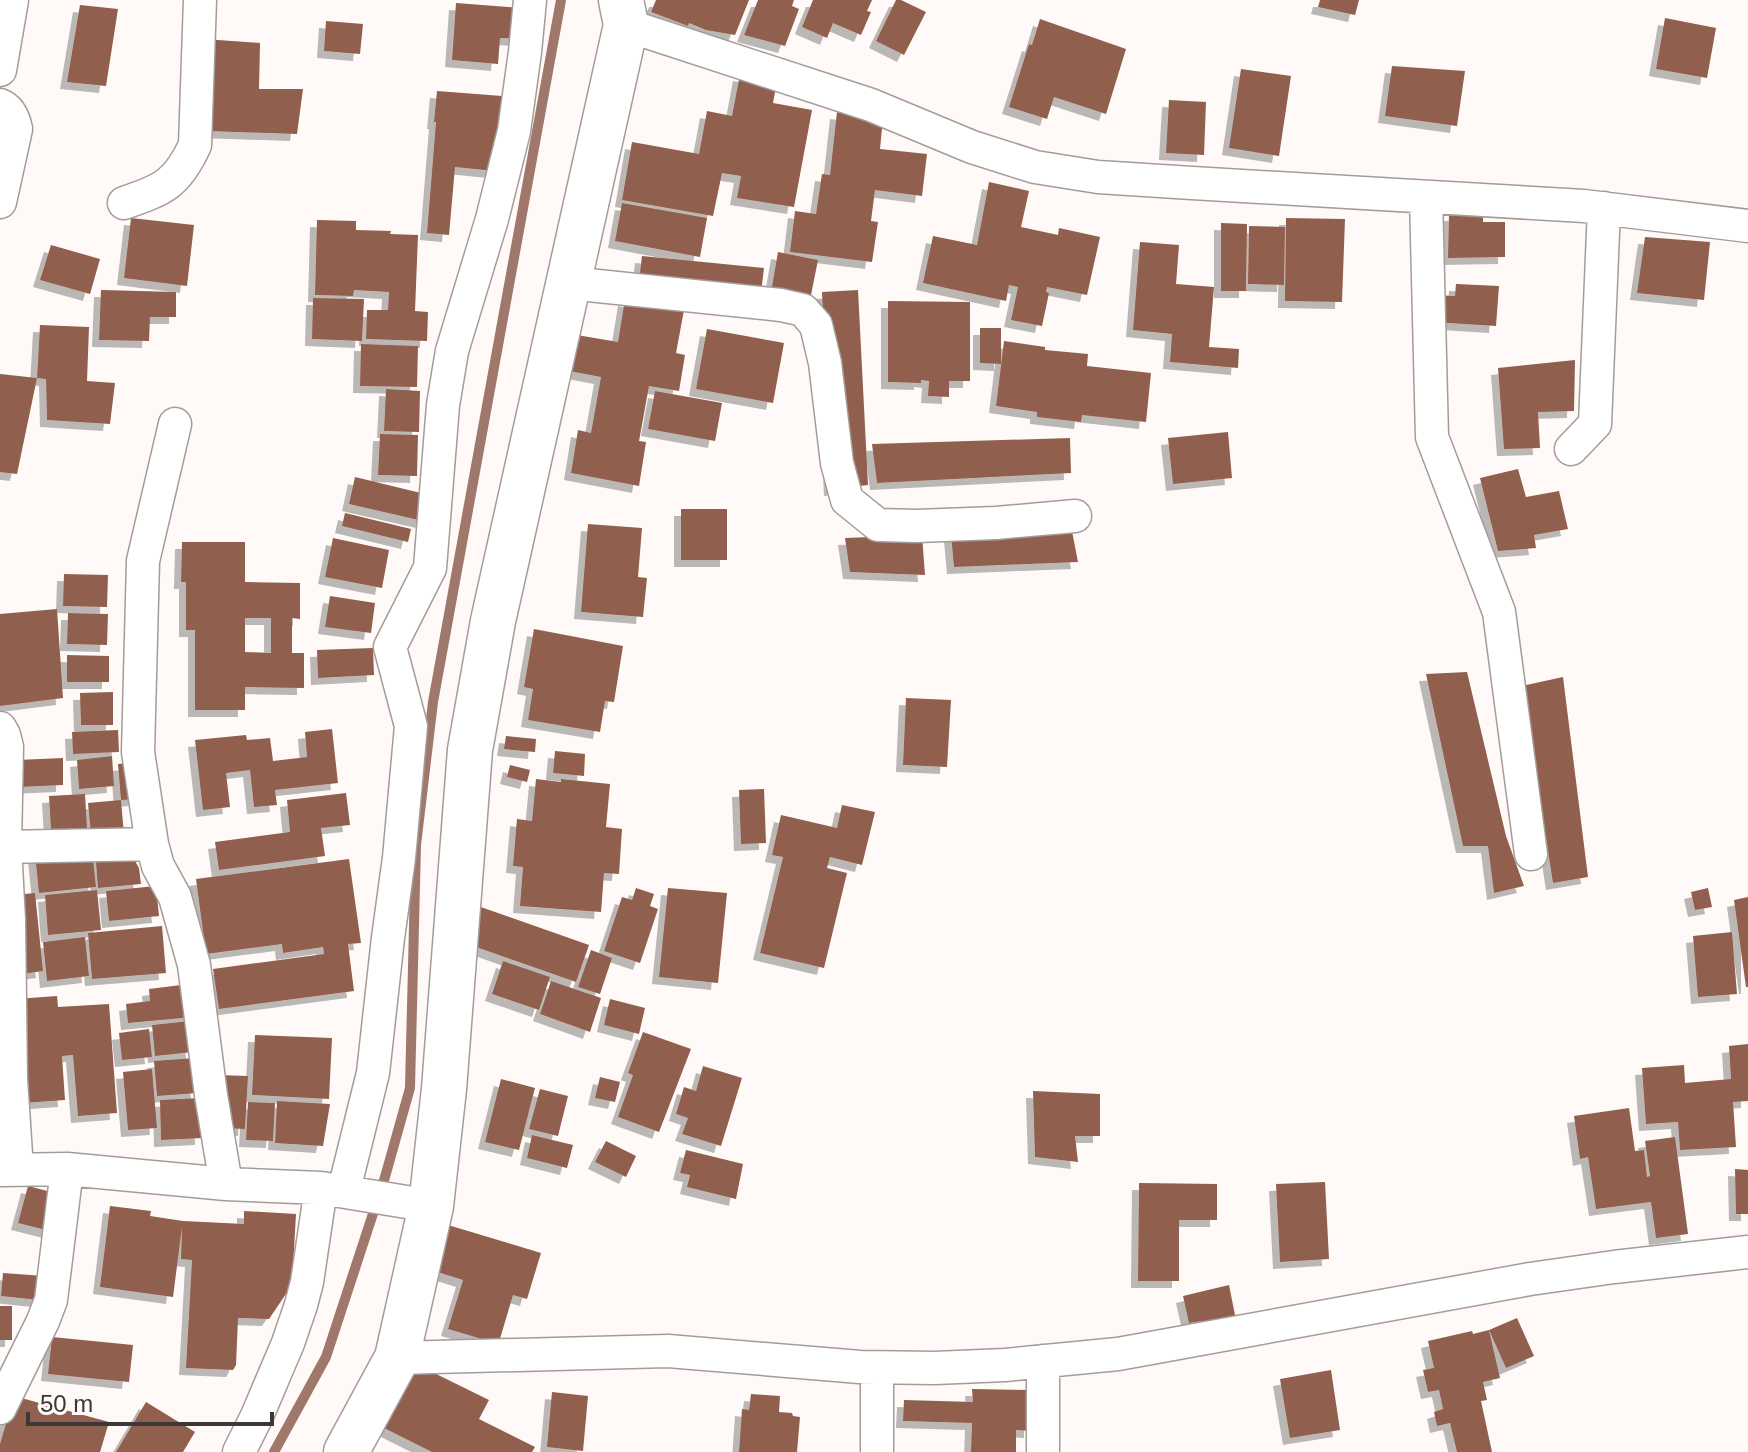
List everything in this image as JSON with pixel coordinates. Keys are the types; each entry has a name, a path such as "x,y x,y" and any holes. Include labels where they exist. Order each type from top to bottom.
{"main road":[{"path":"346,1452 397,1358 419,1204 444,1089 470,750 493,621 569,283 624,12"}],"street":[{"path":"0,70 12,0"},
{"path":"124,203 151,194 172,182 186,165 195,145 200,0"},
{"path":"239,1452 288,1343 307,1282 342,1191 373,1073 399,858 411,726 390,647 430,568 443,405 452,351 492,219 514,131 530,0"},
{"path":"624,12 871,105 972,147 1035,167 1098,177 1604,208 1748,226"},
{"path":"0,105 14,119 16,129 0,202"},
{"path":"1426,197 1432,437 1499,612 1531,854"},
{"path":"1571,449 1595,424 1604,208"},
{"path":"569,283 781,305 803,310 816,325 822,350 837,463 847,500 878,525 933,526 1075,516"},
{"path":"175,424 143,561 138,752 152,844 158,866 175,897 194,965 226,1184"},
{"path":"0,728 7,747 5,847 11,1079 9,1170 67,1169 342,1191 419,1204"},
{"path":"5,847 152,844"},
{"path":"0,1408 51,1300 67,1169"},
{"path":"397,1358 668,1351 877,1368 1005,1365 1118,1354 1530,1279 1748,1252"},
{"path":"1043,1361 1043,1452"},
{"path":"877,1368 877,1452"}],"building":[{"path":"656,0 749,0 735,35 706,30 689,23 688,26 651,12"},
{"path":"758,0 794,0 792,6 799,9 785,46 744,35"},
{"path":"813,0 872,0 867,11 871,12 861,35 833,23 827,38 802,27"},
{"path":"896,0 926,12 904,55 876,41"},
{"path":"1320,0 1359,0 1355,15 1318,7"},
{"path":"456,3 523,8 521,39 500,38 498,64 452,60"},
{"path":"80,5 118,9 106,86 67,82"},
{"path":"1665,18 1716,28 1707,78 1656,69"},
{"path":"1040,19 1126,49 1106,114 1054,97 1047,119 1009,107"},
{"path":"326,21 363,24 360,54 324,51"},
{"path":"204,39 260,43 259,89 303,89 297,134 208,131"},
{"path":"1392,66 1465,71 1457,126 1385,116"},
{"path":"1241,69 1291,76 1279,156 1229,148"},
{"path":"740,74 777,81 773,103 812,110 794,207 737,198 741,176 722,173 713,216 622,200 632,142 699,154 707,111 732,116"},
{"path":"437,91 502,96 494,171 455,167 449,235 427,233"},
{"path":"1169,100 1206,102 1204,155 1166,153"},
{"path":"837,112 883,118 880,149 927,154 922,196 875,190 871,221 878,222 872,262 790,252 795,211 816,214 822,174 830,175"},
{"path":"989,182 1029,191 1021,227 1058,235 1059,228 1100,237 1087,295 1047,287 1046,292 1049,293 1042,326 1011,320 1018,287 1009,285 1006,301 923,283 933,236 977,245"},
{"path":"622,203 707,218 700,257 615,241"},
{"path":"1449,214 1483,214 1483,222 1505,222 1505,257 1448,258"},
{"path":"131,218 194,225 187,286 124,278"},
{"path":"1286,218 1345,219 1342,302 1285,301"},
{"path":"317,220 356,221 356,230 418,235 415,311 428,312 427,341 366,339 367,310 388,310 389,292 354,290 353,296 315,295"},
{"path":"1221,223 1247,224 1246,291 1221,291"},
{"path":"1249,226 1285,227 1284,285 1248,284"},
{"path":"1645,237 1710,242 1704,300 1637,293"},
{"path":"1140,242 1179,245 1176,284 1214,287 1209,347 1239,349 1238,368 1170,362 1172,334 1133,330"},
{"path":"51,245 100,259 90,294 40,280"},
{"path":"778,252 818,260 809,305 770,298"},
{"path":"642,256 764,268 761,293 639,281"},
{"path":"1456,284 1499,286 1496,326 1433,322 1434,295 1455,296"},
{"path":"101,290 176,292 176,317 150,317 149,341 99,340"},
{"path":"858,290 868,485 831,489 822,292"},
{"path":"313,298 364,299 362,341 312,339"},
{"path":"625,299 684,310 676,353 685,355 679,391 649,386 639,441 646,442 639,486 571,473 578,430 591,433 601,377 564,370 571,334 618,342"},
{"path":"888,301 970,302 970,381 949,381 949,397 928,396 929,381 888,382"},
{"path":"40,325 89,327 87,381 115,383 110,424 47,420 46,379 37,378"},
{"path":"980,328 1001,328 1001,364 980,363"},
{"path":"707,329 784,343 773,403 696,389"},
{"path":"1004,341 1045,347 1045,350 1088,354 1087,366 1151,373 1146,422 1082,415 1081,422 1037,417 1037,412 996,406"},
{"path":"361,344 418,346 417,387 360,386"},
{"path":"1575,360 1574,411 1538,412 1540,448 1504,449 1498,368"},
{"path":"0,374 37,378 17,474 0,472"},
{"path":"386,389 420,391 419,432 384,431"},
{"path":"655,391 722,403 715,441 648,429"},
{"path":"1228,432 1232,478 1173,484 1168,438"},
{"path":"380,434 418,435 417,476 378,475"},
{"path":"1070,438 1071,473 877,483 872,444"},
{"path":"1518,469 1526,497 1559,491 1568,529 1534,535 1536,548 1498,551 1480,478"},
{"path":"355,477 429,495 423,521 349,504"},
{"path":"681,509 727,509 727,560 681,560"},
{"path":"345,513 411,529 408,542 342,526"},
{"path":"588,524 642,528 638,577 647,578 643,617 581,612"},
{"path":"1072,531 1078,562 954,567 951,534"},
{"path":"922,535 925,575 850,572 845,538"},
{"path":"333,538 389,550 382,588 325,577"},
{"path":"182,542 245,542 245,582 300,583 300,619 292,618 292,653 304,653 304,688 245,687 245,710 195,710 195,630 186,630 186,582 181,582","holes":["245,618 271,618 271,653 245,652"]},
{"path":"64,574 108,575 107,607 63,606"},
{"path":"330,596 375,603 371,633 325,627"},
{"path":"57,609 63,698 0,706 0,614"},
{"path":"68,613 108,614 107,645 67,644"},
{"path":"534,629 623,646 614,702 605,701 600,732 528,720 533,689 524,687"},
{"path":"373,648 374,675 318,678 317,650"},
{"path":"67,655 109,656 109,682 67,682"},
{"path":"1467,672 1506,836 1524,886 1494,893 1488,846 1463,846 1426,674"},
{"path":"1563,677 1588,877 1553,883 1522,686"},
{"path":"113,692 113,725 81,725 80,693"},
{"path":"906,698 951,700 947,767 903,765"},
{"path":"332,729 338,783 275,790 277,805 254,807 250,770 226,773 230,807 203,810 195,740 246,735 247,740 270,738 273,761 307,757 305,732"},
{"path":"118,730 119,752 73,754 72,732"},
{"path":"506,736 536,739 535,752 504,749"},
{"path":"555,751 585,754 584,776 553,773"},
{"path":"112,756 114,786 79,789 77,760"},
{"path":"63,758 63,785 18,787 17,760"},
{"path":"130,763 136,799 121,800 118,764"},
{"path":"510,765 530,770 527,782 507,777"},
{"path":"536,779 610,784 606,827 622,829 619,874 604,873 601,912 520,906 523,867 513,866 517,819 532,821"},
{"path":"764,789 766,843 741,844 739,790"},
{"path":"346,793 350,825 321,828 325,856 219,870 215,842 290,832 287,800"},
{"path":"85,794 87,828 51,830 49,796"},
{"path":"121,800 124,835 91,835 88,803"},
{"path":"842,805 875,812 862,865 830,857 827,868 847,873 824,968 760,953 783,857 772,855 781,815 837,828"},
{"path":"92,849 96,887 39,893 35,854"},
{"path":"95,850 130,852 139,868 141,884 98,888"},
{"path":"349,859 361,943 348,944 354,991 219,1009 213,969 324,954 323,947 283,953 282,944 206,954 196,879"},
{"path":"156,886 159,916 109,921 106,891"},
{"path":"636,888 654,894 650,906 658,909 640,963 604,951 622,897 632,900"},
{"path":"668,888 727,893 718,983 659,977"},
{"path":"1708,888 1712,907 1695,910 1691,892"},
{"path":"97,890 101,930 48,935 45,895"},
{"path":"35,893 43,971 22,974 14,895"},
{"path":"1748,897 1748,987 1746,987 1734,900"},
{"path":"475,905 589,945 576,982 462,942"},
{"path":"162,926 166,973 92,979 88,933"},
{"path":"1732,932 1737,994 1698,997 1693,936"},
{"path":"85,937 89,976 47,981 43,942"},
{"path":"591,950 612,958 600,994 578,987"},
{"path":"503,961 550,977 539,1010 492,994"},
{"path":"551,981 601,998 590,1032 540,1014"},
{"path":"189,984 193,1017 128,1023 126,1004 150,1001 149,989"},
{"path":"57,996 58,1007 109,1004 117,1113 78,1116 73,1055 62,1056 65,1100 23,1103 16,999"},
{"path":"610,999 645,1008 639,1034 604,1025"},
{"path":"190,1021 193,1052 155,1056 152,1025"},
{"path":"149,1029 152,1057 122,1060 119,1033"},
{"path":"643,1032 691,1049 659,1132 618,1117 633,1075 628,1073"},
{"path":"255,1035 332,1038 329,1099 252,1095"},
{"path":"1748,1044 1748,1101 1733,1102 1736,1147 1680,1150 1678,1122 1646,1124 1642,1068 1684,1065 1685,1083 1731,1079 1729,1046"},
{"path":"195,1058 198,1093 157,1096 154,1061"},
{"path":"703,1066 742,1078 721,1146 682,1134 688,1118 676,1114 684,1087 696,1091"},
{"path":"152,1069 157,1128 128,1130 123,1072"},
{"path":"216,1075 248,1076 245,1129 222,1128"},
{"path":"600,1077 620,1082 615,1102 595,1098"},
{"path":"501,1079 535,1088 519,1150 485,1142"},
{"path":"540,1089 568,1096 558,1136 529,1129"},
{"path":"1033,1091 1100,1094 1100,1136 1075,1136 1078,1162 1035,1157"},
{"path":"200,1098 202,1138 161,1140 160,1100"},
{"path":"277,1101 330,1104 323,1146 275,1143"},
{"path":"248,1102 275,1103 273,1141 246,1140"},
{"path":"1629,1108 1635,1151 1644,1150 1647,1177 1650,1176 1645,1141 1675,1137 1688,1234 1656,1238 1651,1202 1596,1209 1588,1157 1580,1159 1574,1116"},
{"path":"532,1135 573,1145 567,1168 527,1158"},
{"path":"606,1141 636,1156 626,1177 595,1162"},
{"path":"686,1150 743,1164 736,1199 687,1187 690,1175 680,1173"},
{"path":"1735,1169 1748,1170 1748,1214 1736,1214"},
{"path":"1325,1182 1329,1259 1280,1262 1276,1184"},
{"path":"1139,1183 1217,1184 1217,1220 1179,1220 1179,1281 1138,1281"},
{"path":"28,1186 55,1193 50,1231 18,1223"},
{"path":"110,1206 151,1211 150,1216 183,1221 244,1224 244,1211 296,1214 292,1285 269,1319 238,1318 236,1365 233,1370 186,1368 192,1260 181,1259 182,1227 173,1297 100,1287"},
{"path":"448,1225 541,1253 527,1299 513,1295 499,1342 448,1329 463,1280 434,1271"},
{"path":"3,1273 44,1276 39,1300 1,1296"},
{"path":"1229,1285 1236,1320 1204,1325 1203,1321 1189,1323 1183,1296"},
{"path":"0,1306 12,1306 12,1340 0,1340"},
{"path":"1517,1318 1534,1356 1506,1368 1489,1330"},
{"path":"1489,1330 1500,1378 1483,1382 1487,1400 1481,1401 1492,1452 1457,1452 1450,1423 1437,1426 1434,1412 1443,1409 1439,1390 1428,1392 1423,1370 1434,1368 1428,1341"},
{"path":"52,1337 133,1345 129,1382 48,1374"},
{"path":"410,1365 426,1369 489,1400 479,1419 535,1447 532,1452 432,1452 374,1423"},
{"path":"1331,1370 1340,1430 1290,1438 1280,1379"},
{"path":"972,1389 1032,1390 1031,1431 1016,1430 1016,1452 971,1452 972,1423 903,1421 904,1400 973,1402"},
{"path":"552,1392 588,1396 583,1451 547,1447"},
{"path":"751,1394 780,1396 779,1412 800,1417 797,1452 739,1452 742,1409 749,1410"},
{"path":"14,1396 109,1422 100,1452 0,1452"},
{"path":"146,1402 195,1432 183,1452 116,1452"}],"waterway":[{"path":"274,1452 326,1357 385,1177 410,1088 416,845 433,702 561,0"}]}
